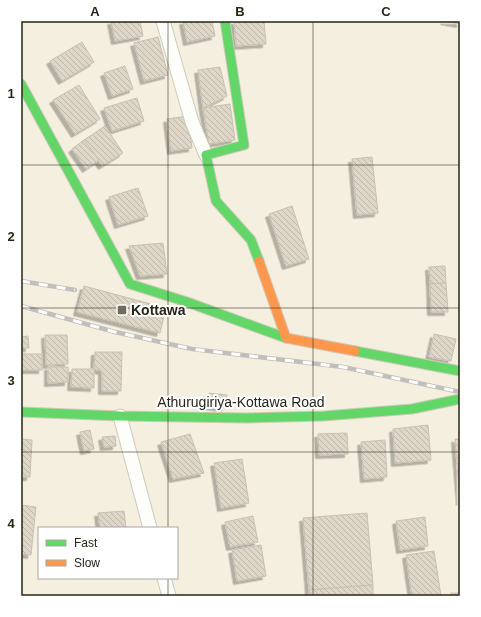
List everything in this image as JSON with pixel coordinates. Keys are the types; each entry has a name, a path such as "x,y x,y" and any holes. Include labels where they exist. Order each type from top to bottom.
{"street":[{"path":"163,21 192,122 206,155 216,201 251,240 286,338"},
{"path":"206,155 244,145 225,21"},
{"path":"21,84 130,284 187,302 286,338 460,371"},
{"name":"Athurugiriya-Kottawa Road","path":"21,412 120,416 247,418 324,416 412,409 459,400"},
{"path":"120,416 150,527"},
{"path":"164,579 168,596"}],"building":[{"path":"111,21 140,21 143,36 115,41"},
{"path":"183,21 212,21 215,36 187,42"},
{"path":"234,21 264,21 266,44 236,46"},
{"path":"444,21 460,21 460,24"},
{"path":"158,37 168,75 144,81 134,43"},
{"path":"82,42 94,62 62,81 50,61"},
{"path":"125,66 133,89 112,96 104,73"},
{"path":"220,67 227,96 203,108 198,70"},
{"path":"79,85 100,119 75,134 53,100"},
{"path":"137,98 144,121 112,131 104,108"},
{"path":"230,104 235,140 209,144 203,108"},
{"path":"188,116 192,148 171,151 167,119"},
{"path":"105,126 123,153 102,166 84,140"},
{"path":"84,140 99,160 86,169 72,149"},
{"path":"372,157 378,213 357,215 352,159"},
{"path":"138,188 148,216 118,225 109,197"},
{"path":"292,206 309,259 286,266 269,214"},
{"path":"163,243 167,274 140,276 129,246"},
{"path":"445,266 446,283 430,284 429,267"},
{"path":"446,283 448,312 431,312 430,284"},
{"name":"Kottawa","path":"84,286 166,308 160,333 77,312"},
{"path":"434,334 456,339 451,361 429,357"},
{"path":"45,335 67,335 68,364 46,365"},
{"path":"28,336 29,348 21,348 21,337"},
{"path":"95,352 122,352 121,391 102,391 102,371 94,369"},
{"path":"21,354 42,354 42,370 21,370"},
{"path":"48,367 68,367 68,382 48,383"},
{"path":"72,369 94,369 94,388 71,387"},
{"path":"209,393 227,395 225,408 207,406"},
{"path":"428,425 431,460 395,463 393,429"},
{"path":"90,430 94,449 84,451 80,432"},
{"path":"347,433 348,454 319,455 318,434"},
{"path":"190,434 204,473 173,479 161,442"},
{"path":"115,436 116,446 104,447 102,437"},
{"path":"21,439 32,440 30,477 21,477"},
{"path":"455,439 460,439 460,502"},
{"path":"385,440 387,477 364,479 361,442"},
{"path":"242,459 249,503 221,508 214,463"},
{"path":"21,505 36,507 31,555 21,554"},
{"path":"124,511 126,527 100,527 98,513"},
{"path":"367,513 373,585 309,590 303,518"},
{"path":"253,516 258,542 230,547 225,522"},
{"path":"425,517 428,546 400,550 396,521"},
{"path":"261,545 266,576 237,581 232,550"},
{"path":"434,551 441,596 412,596 406,555"},
{"path":"373,585 373,596 309,596 309,590"},
{"path":"451,593 460,593 460,596 451,596"}],"railway":[{"path":"21,281 75,290"},
{"path":"21,306 115,332 192,349 343,367 460,392"}],"traffic: fast":[{"path":"225,21 244,145 206,155 216,201 251,240 259,261"},
{"path":"21,84 130,284 187,302 286,338"},
{"path":"355,351 460,371"},
{"path":"21,412 120,416 247,418 324,416 412,409 460,399"}],"traffic: slow":[{"path":"259,261 286,338 355,351"}],"place":[{"name":"Kottawa","path":"122,310"}]}
